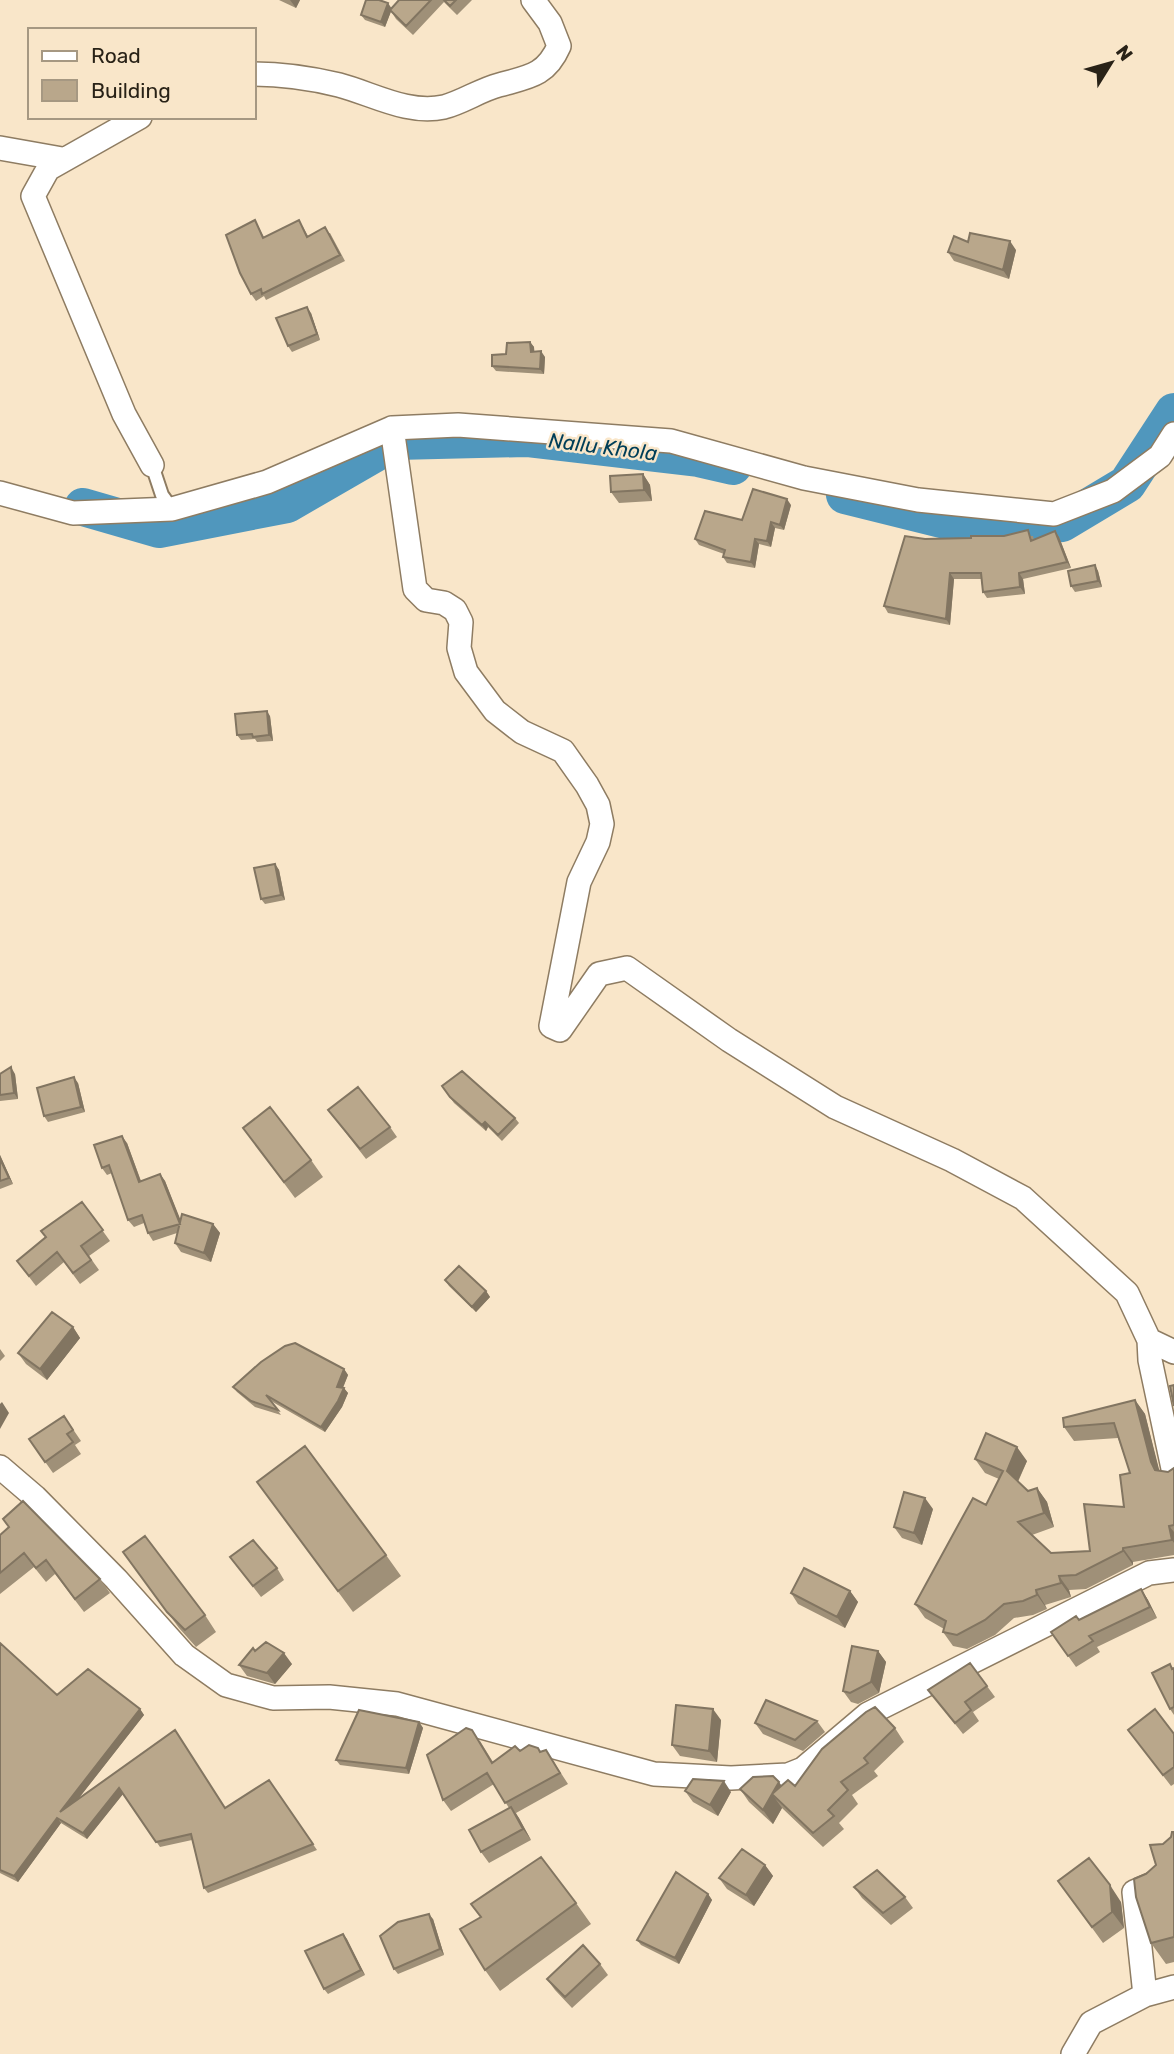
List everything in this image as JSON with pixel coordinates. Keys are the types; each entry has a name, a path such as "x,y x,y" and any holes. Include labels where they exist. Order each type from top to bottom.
{"street":[{"path":"256,74 291,75 341,86 385,101 414,107 443,107 490,87 531,76 552,63 559,46 550,23 533,0"},
{"path":"136,119 48,169 33,196 124,414 152,465"},
{"path":"0,148 62,159"},
{"path":"0,493 73,513 172,509 267,482 392,428 458,425 671,442 816,481 918,500 1054,514 1113,491 1160,456 1174,435"},
{"path":"392,428 415,589 426,600 444,603 455,610 461,622 459,648 466,672 495,711 522,732 563,751 598,805 602,824 598,842 579,882 551,1026 560,1030 599,974 627,968 729,1040 835,1107 952,1160 1023,1198 1127,1293 1149,1340 1150,1360 1174,1473"},
{"path":"1149,1340 1174,1352"},
{"path":"0,1467 35,1497 116,1579 184,1656 226,1685 273,1698 329,1697 397,1704 654,1774 731,1778 788,1775 803,1769 868,1714 1149,1573 1174,1570"},
{"path":"1144,1995 1134,1892 1155,1883"},
{"path":"1073,2054 1091,2023 1144,1995 1174,1987"}],"lane":[{"path":"152,465 162,495 172,509"}],"building":[{"path":"366,0 388,3 381,22 361,15"},
{"path":"399,0 431,0 406,26 390,10"},
{"path":"444,0 456,0 450,6"},
{"path":"255,220 263,238 299,220 307,237 325,227 340,255 262,294 261,289 251,294 226,235"},
{"path":"970,233 1010,241 1003,270 948,252 954,236 968,242"},
{"path":"307,307 317,334 288,346 276,318"},
{"path":"530,342 531,352 541,351 540,369 492,366 492,355 506,354 507,343"},
{"path":"643,474 644,490 611,492 610,476"},
{"path":"753,489 787,499 780,525 771,522 767,541 755,539 751,562 723,557 725,550 695,539 705,511 742,520"},
{"path":"1028,530 1031,541 1055,531 1067,562 1019,573 1020,587 983,592 981,573 950,573 946,619 884,606 905,536 925,539 971,538 1004,536"},
{"path":"1095,565 1098,581 1071,586 1068,571"},
{"path":"267,711 269,735 237,735 235,714"},
{"path":"275,864 281,895 261,899 254,868"},
{"path":"11,1067 14,1093 0,1095 0,1074"},
{"path":"462,1071 515,1118 498,1135 485,1122 482,1125 450,1097 442,1086"},
{"path":"74,1077 81,1107 44,1116 37,1088"},
{"path":"358,1087 390,1127 360,1149 328,1110"},
{"path":"270,1107 311,1160 284,1182 243,1128"},
{"path":"122,1136 139,1182 160,1174 180,1224 148,1233 142,1215 128,1220 109,1165 102,1168 94,1145"},
{"path":"0,1159 9,1178 0,1181"},
{"path":"82,1202 103,1230 81,1246 91,1260 73,1273 57,1252 29,1276 17,1261 46,1237 41,1231"},
{"path":"182,1214 213,1224 204,1253 175,1243"},
{"path":"459,1266 486,1291 472,1307 445,1280"},
{"path":"52,1312 73,1327 40,1369 18,1353"},
{"path":"295,1343 344,1369 337,1387 344,1388 321,1427 266,1395 278,1410 251,1401 233,1387 261,1362 285,1346"},
{"path":"1174,1385 1174,1406 1170,1386"},
{"path":"1135,1400 1155,1470 1168,1472 1174,1468 1174,1525 1169,1526 1172,1540 1123,1548 1123,1551 1076,1575 1059,1576 1061,1583 1036,1590 1037,1595 1023,1601 1004,1604 985,1620 957,1635 943,1632 946,1621 915,1604 973,1498 986,1505 1003,1471 975,1459 986,1433 1017,1447 1007,1471 1028,1491 1037,1488 1044,1513 1018,1522 1051,1553 1090,1551 1084,1504 1124,1507 1120,1475 1130,1473 1114,1423 1064,1427 1063,1418"},
{"path":"64,1416 73,1430 67,1434 73,1442 45,1462 29,1439"},
{"path":"305,1446 386,1555 338,1591 257,1482"},
{"path":"904,1492 925,1498 914,1533 894,1527"},
{"path":"23,1501 100,1579 75,1599 46,1560 36,1568 24,1553 0,1573 0,1535 9,1527 3,1519"},
{"path":"145,1536 205,1615 185,1630 167,1612 123,1552"},
{"path":"253,1540 277,1568 253,1586 230,1557"},
{"path":"804,1568 850,1591 837,1617 791,1593"},
{"path":"1141,1589 1150,1607 1089,1636 1093,1641 1068,1656 1051,1632 1076,1616 1079,1620"},
{"path":"266,1642 284,1653 267,1673 239,1665 253,1648 255,1651"},
{"path":"0,1643 57,1695 88,1669 140,1709 60,1812 175,1730 225,1808 269,1780 313,1844 204,1888 191,1834 156,1842 119,1788 83,1833 57,1818 14,1876 0,1870"},
{"path":"852,1646 878,1651 871,1682 850,1693 843,1691"},
{"path":"970,1663 987,1686 965,1702 971,1710 955,1723 928,1690"},
{"path":"1170,1664 1172,1669 1174,1668 1174,1707 1170,1709 1152,1673"},
{"path":"766,1700 817,1721 795,1740 755,1723"},
{"path":"676,1705 713,1709 709,1751 672,1745"},
{"path":"875,1707 895,1728 864,1758 868,1763 841,1782 848,1790 828,1810 834,1816 813,1833 772,1794 788,1780 795,1786 822,1749"},
{"path":"1155,1709 1174,1734 1174,1767 1163,1775 1128,1730"},
{"path":"359,1710 419,1722 406,1768 336,1760"},
{"path":"466,1728 472,1730 492,1763 515,1746 520,1751 529,1745 538,1748 540,1752 546,1750 560,1773 505,1803 487,1773 443,1800 427,1755"},
{"path":"773,1776 779,1782 763,1810 740,1789 753,1777"},
{"path":"693,1779 724,1781 710,1805 685,1791"},
{"path":"511,1807 523,1829 481,1852 469,1830"},
{"path":"1172,1832 1174,1937 1151,1943 1136,1897 1134,1879 1146,1874 1156,1865 1150,1845 1163,1844 1171,1837"},
{"path":"742,1849 765,1865 746,1895 719,1878"},
{"path":"541,1857 576,1903 485,1970 460,1929 481,1917 471,1904"},
{"path":"1089,1858 1110,1885 1112,1912 1092,1927 1058,1881"},
{"path":"877,1870 905,1897 883,1913 854,1887"},
{"path":"676,1872 708,1894 675,1958 637,1940"},
{"path":"429,1914 440,1949 394,1969 380,1936 398,1922"},
{"path":"343,1934 361,1970 324,1989 305,1951"},
{"path":"583,1945 600,1964 565,1997 547,1979"}],"waterway":[{"name":"Nallu Khola","path":"845,495 986,530 1062,523 1127,484 1174,412"},
{"name":"Nallu Khola","path":"83,507 159,529 287,504 396,441 526,438 698,458 733,466"}]}
